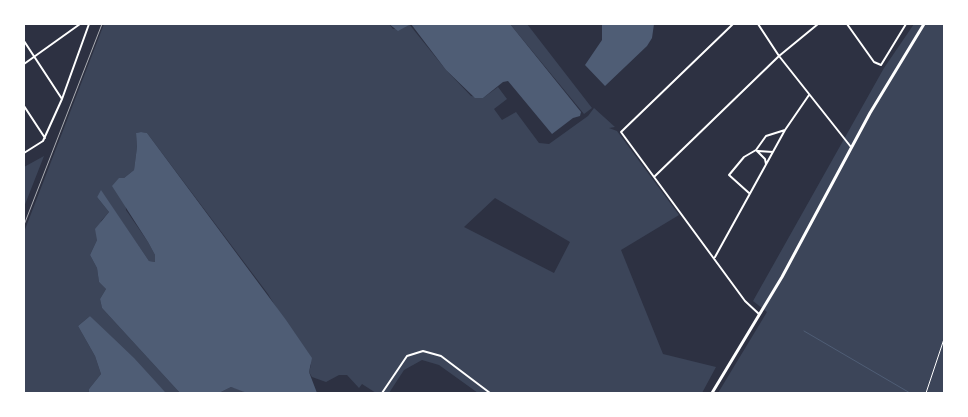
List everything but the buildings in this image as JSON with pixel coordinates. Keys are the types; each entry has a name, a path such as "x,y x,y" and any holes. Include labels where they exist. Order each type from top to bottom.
{"main road":[{"path":"712,393 760,314 811,225 851,147 924,24"}],"street":[{"path":"24,64 80,24"},
{"path":"24,153 43,142 62,99 90,24"},
{"path":"733,24 621,132 745,300 760,314"},
{"path":"758,24 779,56 851,147"},
{"path":"655,176 779,56 818,24"},
{"path":"847,24 874,62 881,65 906,24"},
{"path":"24,41 62,99"},
{"path":"714,258 772,152 809,95"},
{"path":"24,106 45,138"},
{"path":"750,193 729,175 744,156 756,150 766,136 785,130"},
{"path":"756,150 772,152"},
{"path":"756,150 765,159 766,164"},
{"path":"382,393 407,356 423,351 441,356 490,393"}],"path":[{"path":"926,393 944,339"}],"shaded area":[{"path":"104,24 389,24 393,29 403,28 409,24 446,70 471,96 483,98 498,87 507,99 494,109 502,120 516,112 539,143 549,144 588,116 594,108 615,127 609,128 617,131 679,215 621,250 663,354 716,367 702,393 478,393 439,365 422,360 404,370 389,393 376,393 362,384 359,388 347,375 339,375 326,382 312,377 309,372 311,365 268,294 147,133 141,132 136,133 137,147 134,170 124,178 126,210 148,242 155,255 155,262 149,261 101,191 97,197 109,212 101,221 97,240 90,255 97,268 99,282 106,289 100,299 102,308 180,393 166,393 90,316 78,326 95,356 101,374 89,389 89,393 24,393 24,232","holes":["495,198 570,242 554,273 464,227"]},
{"path":"389,24 411,24 398,31"},
{"path":"411,24 510,24 581,112 580,116 573,118 552,134 508,81 503,82 483,98 475,98 446,70"},
{"path":"510,24 527,24 592,108 584,114"},
{"path":"602,24 654,24 652,38 647,46 605,86 585,65 602,40"},
{"path":"914,24 944,24 944,393 718,393 767,312 753,301 884,68"},
{"path":"136,133 147,133 286,320 312,358 309,372 317,393 247,393 231,387 219,393 180,393 102,308 100,299 106,289 99,282 97,268 90,255 97,240 95,229 109,212 97,197 101,190 149,261 155,262 155,255 148,242 112,186 119,178 124,178 134,170 137,147"},
{"path":"44,156 24,207 24,167"},
{"path":"90,316 134,358 166,393 89,393 89,389 101,374 95,356 78,326"},
{"path":"231,387 241,390 247,393 219,393"}],"waterway":[{"path":"804,331 910,393"}],"railway":[{"path":"24,225 102,24"}]}
